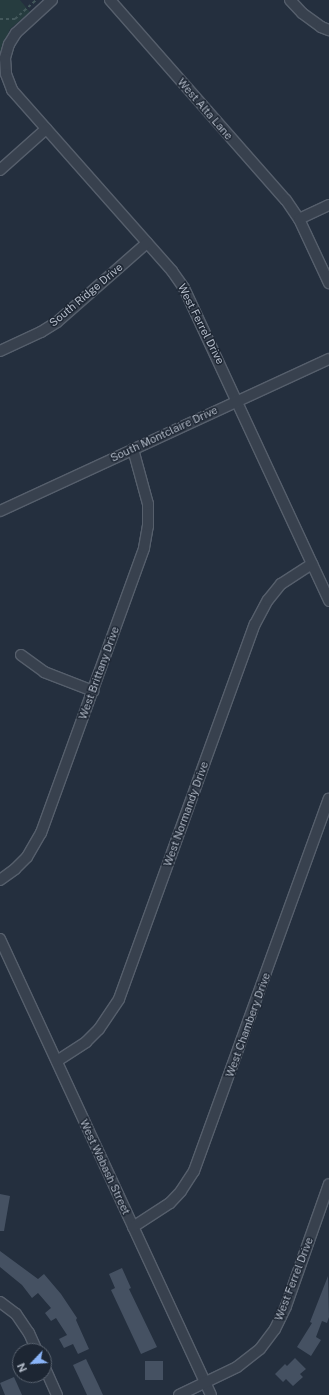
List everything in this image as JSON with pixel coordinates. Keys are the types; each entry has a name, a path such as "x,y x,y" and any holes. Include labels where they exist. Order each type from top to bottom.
{"street":[{"name":"West Ferrel Drive","path":"52,0 16,33 9,44 5,58 6,74 12,90 147,243 184,288 238,400 329,601"},
{"name":"West Alta Lane","path":"110,0 286,200 299,219 329,283"},
{"path":"290,0 302,13 325,28"},
{"path":"0,170 46,129"},
{"path":"299,219 329,205"},
{"name":"South Ridge Drive","path":"0,351 41,332 57,322 147,243"},
{"name":"South Montclaire Drive","path":"0,511 329,359"},
{"name":"West Brittany Drive","path":"0,880 15,869 36,844 136,573 146,537 148,504 133,449"},
{"name":"West Normandy Drive","path":"57,1061 86,1042 99,1029 119,999 255,624 263,608 278,588 294,574 312,564"},
{"path":"21,655 44,672 93,691"},
{"name":"West Chambery Drive","path":"133,1227 170,1203 184,1187 194,1171 329,799"},
{"name":"West Wabash Street","path":"0,939 211,1395"},
{"name":"West Ferrel Drive","path":"179,1395 237,1367 260,1348 275,1329 286,1306 329,1184"},
{"path":"0,1302 16,1314 29,1333 33,1343"},
{"path":"52,1383 57,1395"}],"path":[{"path":"0,19 15,19 36,0"}],"green space":[{"path":"0,0 20,0 30,12 10,29 0,52"}],"building":[{"path":"0,1194 10,1196 4,1231 0,1231"},
{"path":"0,1251 38,1279 44,1274 61,1294 77,1318 76,1320 89,1349 78,1354 73,1344 64,1348 59,1339 67,1335 56,1318 51,1321 45,1313 51,1308 38,1293 32,1298 22,1285 0,1267"},
{"path":"122,1268 131,1288 129,1289 157,1347 141,1354 111,1290 115,1288 109,1274"},
{"path":"328,1276 329,1317 327,1323 322,1321 316,1337 321,1340 311,1356 297,1347 312,1323 310,1322"},
{"path":"295,1358 306,1369 300,1374 303,1377 293,1386 286,1379 283,1382 275,1374 285,1364 287,1366"},
{"path":"86,1359 103,1395 87,1395 73,1365"},
{"path":"145,1361 163,1361 163,1380 145,1380"},
{"path":"12,1378 12,1383 17,1383 22,1395 5,1395 0,1383"}]}
